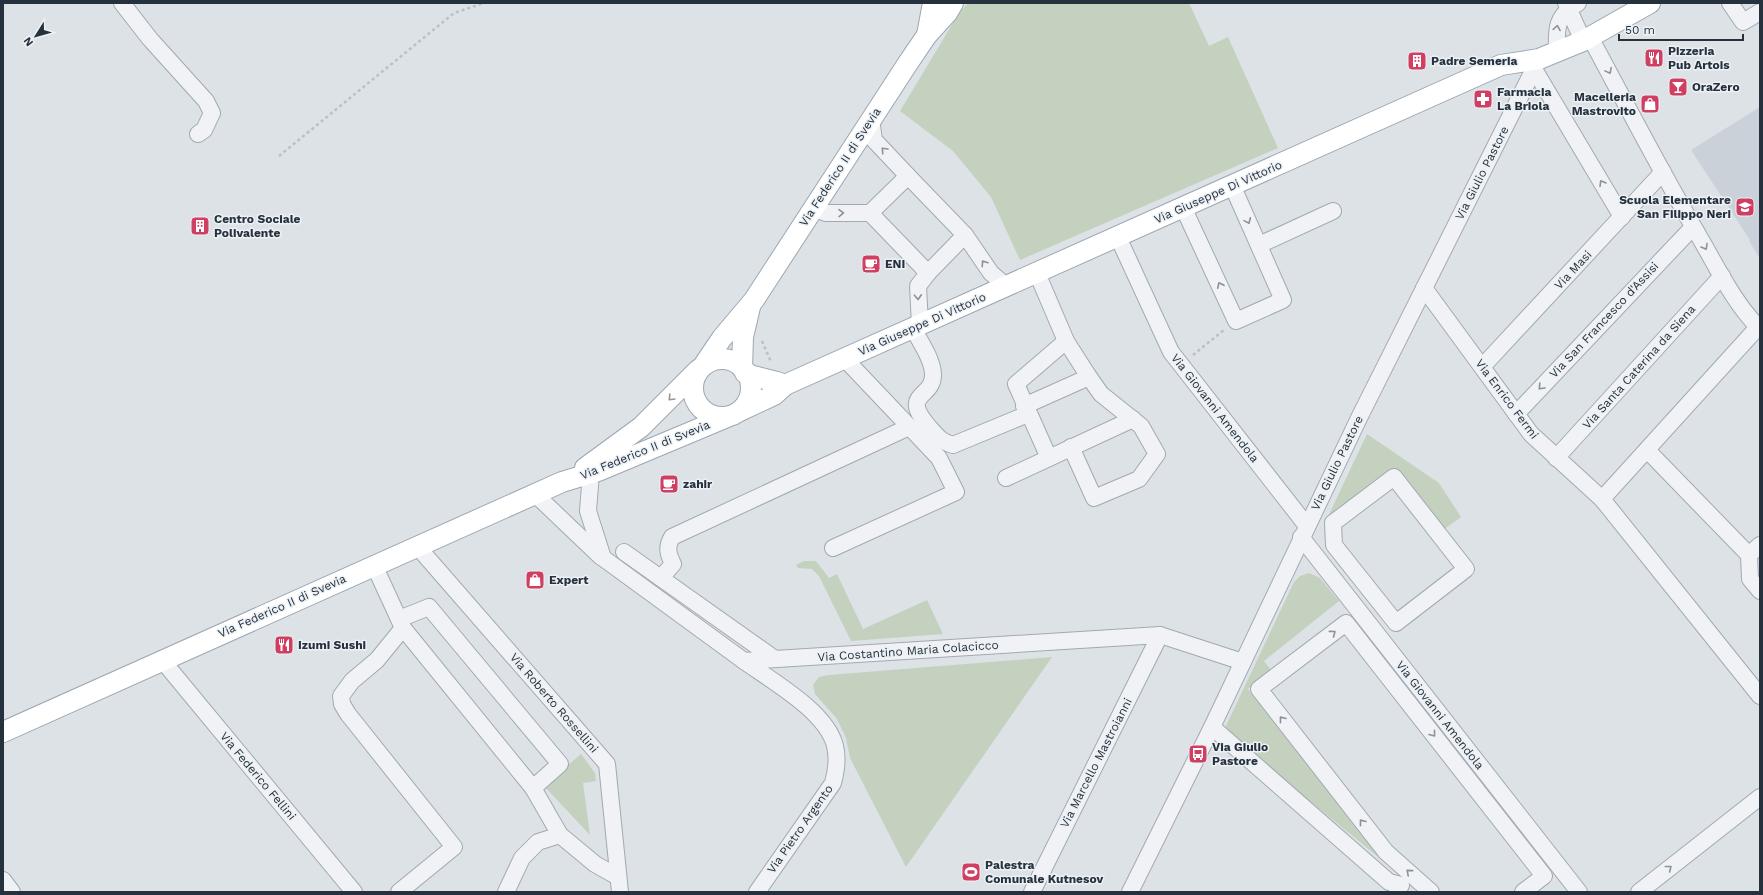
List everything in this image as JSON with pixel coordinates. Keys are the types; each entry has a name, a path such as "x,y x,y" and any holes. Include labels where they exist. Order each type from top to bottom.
{"main road":[{"path":"927,35 933,3"},
{"path":"927,35 947,13 953,3"},
{"name":"Via Giuseppe Di Vittorio","path":"735,413 774,395 782,384 845,359 1501,65 1543,60 1587,39 1650,3"},
{"name":"Via Federico II di Svevia","path":"562,482 592,464 642,427 701,367 722,338 754,300 927,35"},
{"name":"Via Federico II di Svevia","path":"744,370 743,337 754,300"},
{"path":"744,370 751,391 735,413 716,417 706,412 694,395 693,381 701,367 722,358 736,363 757,378 782,384"},
{"name":"Via Federico II di Svevia","path":"3,732 562,482 591,473 735,413"}],"street":[{"path":"122,3 150,39 206,101 212,113 204,130 198,134"},
{"path":"1730,3 1742,22 1760,12"},
{"path":"1602,499 1759,328 1744,311 1693,227 1587,39 1571,5 1558,20 1556,34 1543,60 1622,217"},
{"name":"Via Giulio Pastore","path":"1130,892 1212,727 1304,532 1424,288 1543,60"},
{"path":"871,119 874,140 966,235 991,273 1006,286"},
{"name":"Via Masi","path":"1482,368 1663,172"},
{"path":"813,208 826,213 870,213 908,176"},
{"path":"1183,207 1236,321 1283,300 1232,185"},
{"path":"1259,245 1333,211"},
{"path":"870,213 928,272"},
{"name":"Via San Francesco d'Assisi","path":"1516,414 1693,227"},
{"path":"966,235 928,272 918,286 916,327 932,365 933,376 930,385 920,397 916,407 918,414 941,441 953,445 1026,410 1089,377"},
{"name":"Via Giovanni Amendola","path":"1118,236 1171,352 1180,365 1304,532 1330,574 1354,606 1579,892"},
{"path":"1036,273 1066,341 1089,377 1101,394 1141,426 1157,454 1139,479 1094,498 1071,448"},
{"name":"Via Santa Caterina da Siena","path":"1556,458 1722,276"},
{"name":"Via Enrico Fermi","path":"1424,288 1531,434 1602,499 1760,696"},
{"path":"1049,458 1026,410 1016,384 1066,341"},
{"path":"832,548 956,492 939,458 845,359"},
{"path":"1006,478 1133,419"},
{"path":"661,578 673,564 668,555 668,544 672,537 909,427"},
{"path":"1647,450 1754,550 1750,579 1760,591"},
{"path":"591,473 588,511 602,558"},
{"path":"1394,477 1466,569 1396,623 1347,561 1334,545 1333,523 1394,477"},
{"path":"535,494 602,558 744,661"},
{"name":"Via Roberto Rossellini","path":"417,546 607,764 619,885"},
{"path":"624,552 775,659"},
{"path":"1330,574 1347,561"},
{"path":"374,565 401,623 533,788 560,835 619,885"},
{"path":"1354,606 1371,593"},
{"path":"399,892 454,847 348,714 342,704 341,696 352,681 377,660 401,623 429,607 560,764 533,788"},
{"path":"1431,892 1386,852 1259,689 1346,623 1544,876 1523,892"},
{"name":"Via Costantino Maria Colacicco","path":"744,661 1160,635 1243,662"},
{"name":"Via Marcello Mastroianni","path":"1032,892 1160,635"},
{"name":"Via Federico Fellini","path":"162,660 354,892"},
{"name":"Via Pietro Argento","path":"744,661 810,709 824,722 835,746 836,770 833,783 757,892"},
{"path":"1396,686 1409,675"},
{"path":"1420,717 1433,706"},
{"path":"1212,727 1389,882 1401,885 1397,892"},
{"path":"1469,780 1483,769"},
{"path":"1639,892 1760,796"},
{"path":"1495,813 1508,802"},
{"path":"506,892 522,858 538,842 560,835"},
{"path":"3,880 12,892"}],"path":[{"path":"280,156 454,13 484,3"},
{"path":"1180,365 1236,321"},
{"path":"761,338 782,384"}],"shaded area":[{"name":"Scuola Elementare San Filippo Neri","path":"1760,107 1760,259 1749,241 1750,240 1691,150"}],"green space":[{"path":"968,3 1189,3 1209,46 1228,37 1278,148 1020,260 991,197 953,151 900,111 959,13"},
{"path":"1367,434 1439,483 1461,517 1443,530 1393,468 1325,523"},
{"path":"804,561 816,561 829,578 837,574 863,629 927,600 943,634 851,641 819,576 812,569 798,568 796,565"},
{"path":"1309,573 1320,578 1339,601 1264,661 1271,670 1248,689 1383,861 1224,730 1294,582 1300,576"},
{"path":"1052,657 906,867 850,758 846,738 837,719 815,694 813,685 819,677 829,675"},
{"path":"581,754 595,773 596,781 583,783 590,835 544,786"}],"place":[{"name":"Pizzeria Pub Artois","path":"1654,58"},
{"name":"Padre Semeria","path":"1417,61"},
{"name":"OraZero","path":"1678,87"},
{"name":"Farmacia La Briola","path":"1483,99"},
{"name":"Macelleria Mastrovito","path":"1650,104"},
{"name":"Scuola Elementare San Filippo Neri","path":"1745,207"},
{"name":"Centro Sociale Polivalente","path":"200,226"},
{"name":"ENI","path":"871,264"},
{"name":"zahir","path":"669,484"},
{"name":"Expert","path":"535,580"},
{"name":"Izumi Sushi","path":"284,645"},
{"name":"Via Giulio Pastore","path":"1198,754"},
{"name":"Palestra Comunale Kutnesov","path":"971,872"}]}
